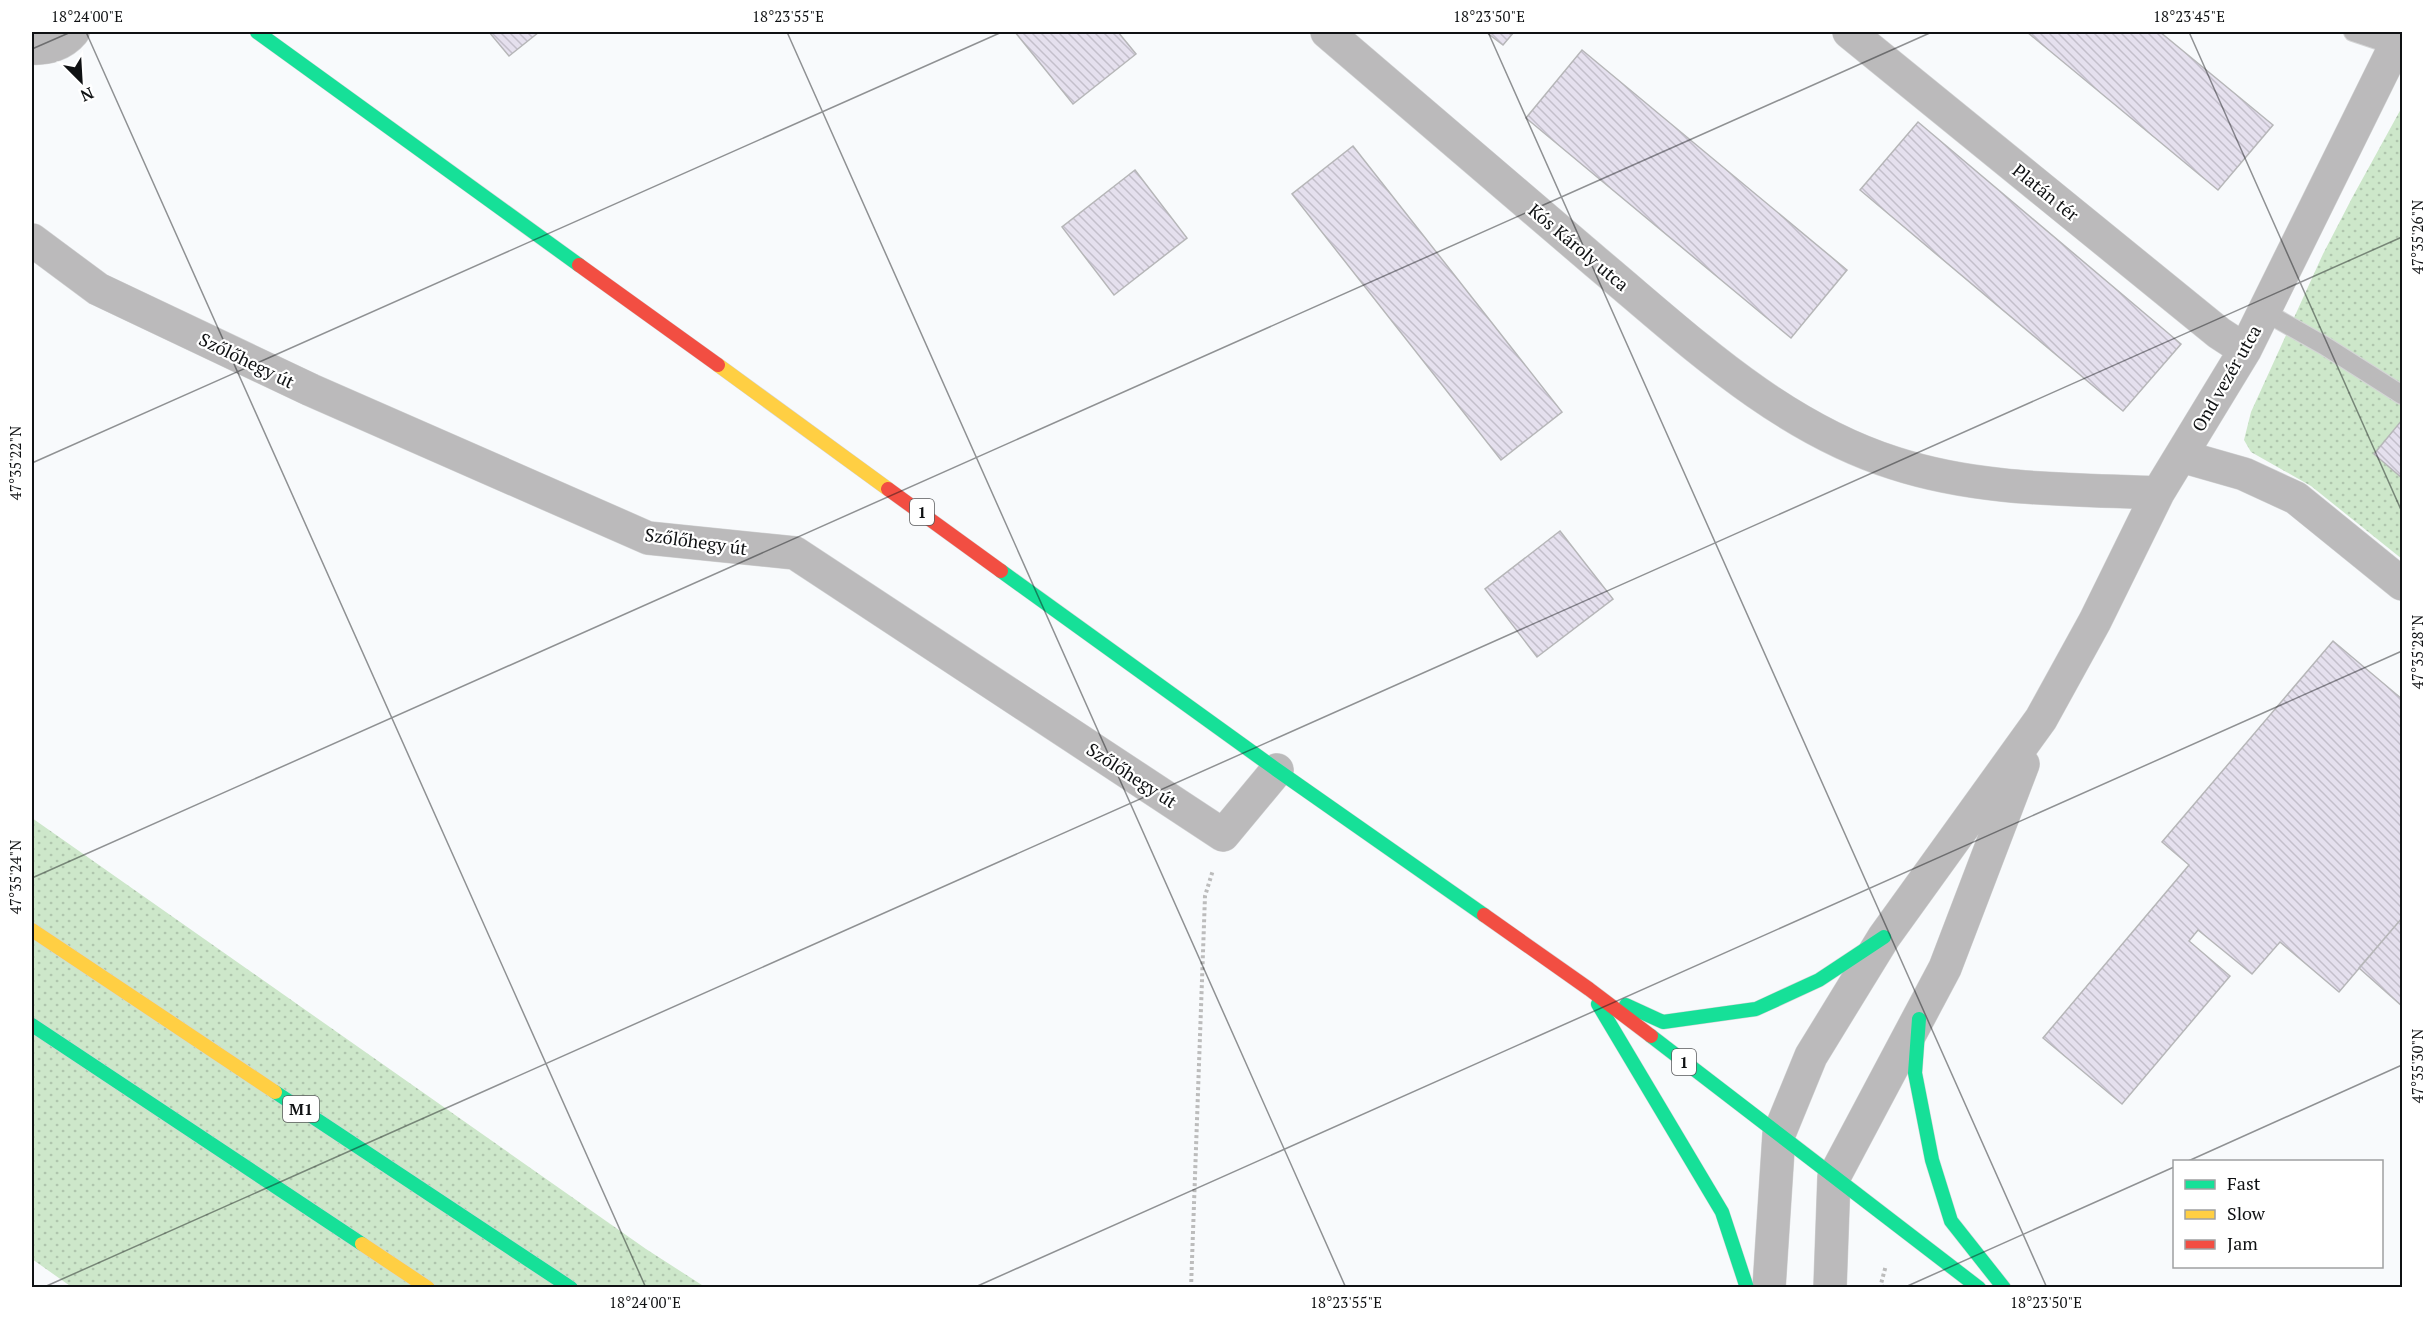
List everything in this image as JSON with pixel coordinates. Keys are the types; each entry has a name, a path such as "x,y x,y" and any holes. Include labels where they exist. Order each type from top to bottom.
{"main road":[{"name":"1","path":"257,32 1277,770 1589,989 1979,1287"},
{"name":"M1","path":"32,930 571,1287"},
{"path":"1589,989 1664,1022 1756,1009 1819,980 1884,938"},
{"path":"1589,989 1722,1212 1747,1287"},
{"path":"1919,1019 1914,1073 1932,1160 1951,1221 2004,1287"},
{"path":"32,1025 428,1287"}],"street":[{"path":"32,48 44,49 67,39 74,32"},
{"name":"Kós Károly utca","path":"1327,32 1726,371 1801,422 1843,444 1894,463 1978,484 2158,494"},
{"name":"Platán tér","path":"1849,32 2219,333 2245,350"},
{"name":"Ond vezér utca","path":"2041,719 2095,621 2158,494 2245,350 2400,42"},
{"name":"Szőlőhegy út","path":"32,240 98,289 311,390 648,538 795,553 1223,835"},
{"path":"2181,456 2244,474 2296,498 2403,584"},
{"path":"1769,1287 1779,1134 1810,1056 1884,938 2041,719"},
{"path":"1830,1287 1834,1177 1945,968 2041,719"},
{"path":"1223,835 1277,770"}],"lane":[{"path":"2354,32 2400,42"},
{"path":"2265,312 2403,395"}],"path":[{"path":"1191,1287 1205,896 1223,835"}],"green space":[{"path":"2402,107 2402,559 2311,486 2251,452 2244,440 2251,412 2323,254"},
{"path":"32,818 646,1249 705,1287 73,1288 32,1259"}],"building":[{"path":"489,32 539,32 509,56"},
{"path":"1015,32 1118,32 1136,54 1073,104"},
{"path":"1486,32 1514,32 1503,45"},
{"path":"2027,32 2160,32 2273,125 2218,190"},
{"path":"1582,50 1847,270 1791,338 1526,118"},
{"path":"1918,122 2181,344 2123,411 1860,190"},
{"path":"1353,146 1562,412 1501,460 1292,194"},
{"path":"1135,170 1187,238 1114,295 1062,227"},
{"path":"2402,420 2402,478 2374,454"},
{"path":"1560,531 1613,599 1537,657 1485,589"},
{"path":"2333,641 2402,699 2402,918 2339,992 2280,942 2252,974 2198,930 2189,941 2230,976 2122,1104 2043,1038 2189,865 2162,842"},
{"path":"2402,918 2402,1006 2359,968"}],"traffic: fast":[{"path":"257,32 579,265"},
{"path":"1001,571 1277,770 1484,915"},
{"path":"1626,1005 1663,1022 1756,1009 1819,980 1884,937"},
{"path":"1598,1004 1722,1212 1747,1288"},
{"path":"1919,1019 1915,1073 1932,1160 1951,1221 2004,1288"},
{"path":"32,1025 362,1244"},
{"path":"1651,1036 1979,1288"},
{"path":"275,1092 571,1288"}],"traffic: slow":[{"path":"718,365 888,489"},
{"path":"32,930 275,1092"},
{"path":"362,1244 428,1288"}],"traffic: jam":[{"path":"579,265 718,365"},
{"path":"888,489 1001,571"},
{"path":"1484,915 1651,1036"}]}
